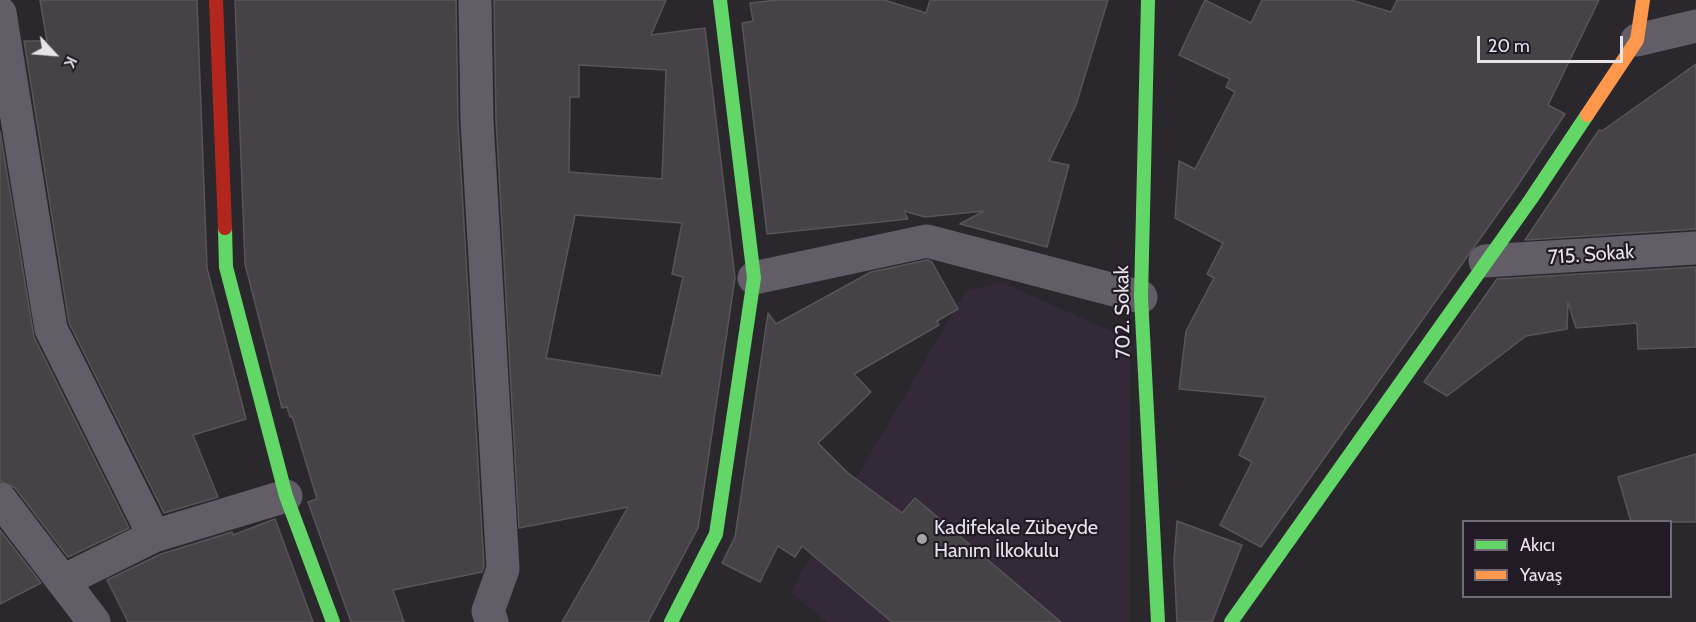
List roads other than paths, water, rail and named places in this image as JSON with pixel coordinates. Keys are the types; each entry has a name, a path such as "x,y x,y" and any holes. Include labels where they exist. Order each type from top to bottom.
{"street":[{"path":"216,0 226,267 286,496 333,622"},
{"path":"475,0 477,121 502,569 488,611 492,622"},
{"path":"671,622 716,534 754,278 720,0"},
{"name":"702. Sokak","path":"1148,0 1140,297 1158,622"},
{"path":"1232,622 1531,199 1637,40 1643,0"},
{"path":"0,14 51,329 154,536"},
{"path":"1637,40 1696,26"},
{"path":"754,278 927,242 1140,297"},
{"name":"715. Sokak","path":"1485,261 1696,248"},
{"path":"63,581 154,536 286,496"},
{"path":"0,499 94,622"}],"place":[{"name":"Kadifekale Zübeyde Hanım İlkokulu","path":"922,539"}]}
